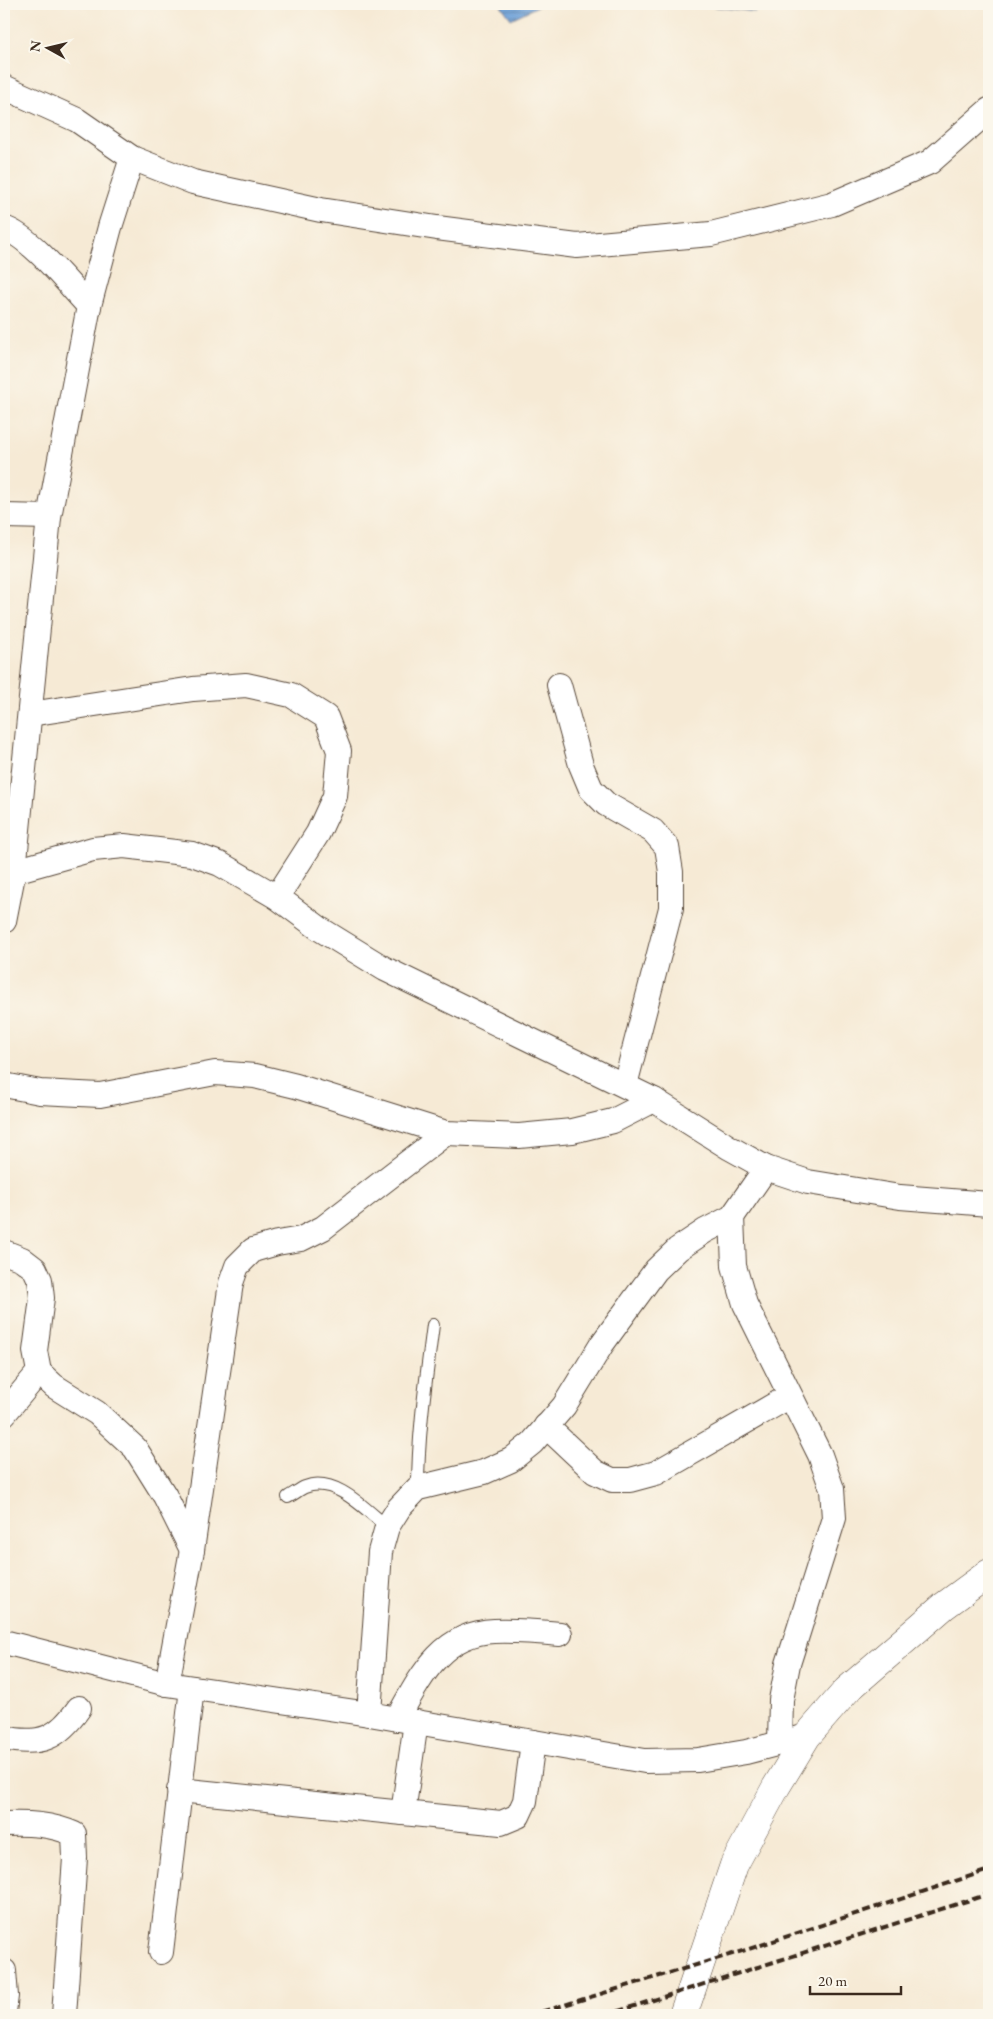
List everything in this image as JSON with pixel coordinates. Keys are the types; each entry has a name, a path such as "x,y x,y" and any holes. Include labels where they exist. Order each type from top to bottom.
{"street":[{"path":"4,87 77,120 132,158 193,182 321,210 437,228 577,246 711,234 832,204 930,162 989,110"},
{"path":"4,921 30,714 49,517 88,306 132,158"},
{"path":"4,228 13,231 32,247 88,306"},
{"path":"4,516 49,517"},
{"path":"30,714 193,689 246,685 291,695 326,717 339,751 336,796 318,833 277,897"},
{"path":"558,685 581,765 591,790 606,804 653,831 667,847 671,872 671,908 625,1085"},
{"path":"9,872 93,849 124,846 192,854 220,864 277,897 320,929 385,969 654,1100 730,1148 766,1168 808,1182 900,1197 989,1204"},
{"path":"4,1086 40,1092 100,1094 215,1073 255,1076 296,1086 446,1133 519,1136 572,1131 613,1120 654,1100"},
{"path":"167,1684 192,1550 231,1283 237,1266 253,1250 301,1239 323,1228 446,1133"},
{"path":"369,1714 380,1552 387,1527 399,1508 418,1488 484,1472 511,1460 532,1443 564,1406 602,1344 656,1270 678,1249 705,1231 732,1217 766,1168"},
{"path":"732,1217 734,1266 745,1304 820,1455 832,1489 834,1518 788,1664 781,1700 780,1743"},
{"path":"4,1252 22,1259 35,1270 40,1280 42,1298 35,1351 39,1372 54,1386 97,1413 134,1448 165,1496 192,1550"},
{"path":"4,1414 39,1372"},
{"path":"546,1426 595,1472 612,1480 630,1480 656,1472 790,1396"},
{"path":"683,2015 734,1865 807,1736 847,1690 944,1606 989,1572"},
{"path":"403,1813 407,1721 417,1684 431,1663 449,1645 468,1635 494,1630 560,1634"},
{"path":"4,1642 167,1684 369,1714 645,1762 698,1760 807,1736"},
{"path":"161,1952 192,1688"},
{"path":"4,1738 29,1741 48,1738 66,1726 79,1708"},
{"path":"179,1790 501,1823 518,1816 526,1801 533,1742"},
{"path":"4,1824 19,1823 57,1826 74,1834 75,1858 64,2015"},
{"path":"4,1971 6,1996 4,2012"}],"lane":[{"path":"418,1488 418,1450 433,1326"},
{"path":"288,1497 306,1486 321,1484 338,1490 387,1527"}],"water":[{"path":"500,4 542,4 511,19"},
{"path":"694,4 755,4 755,12"}],"railway":[{"path":"531,2015 749,1949 989,1870"},
{"path":"606,2015 989,1894"}]}
